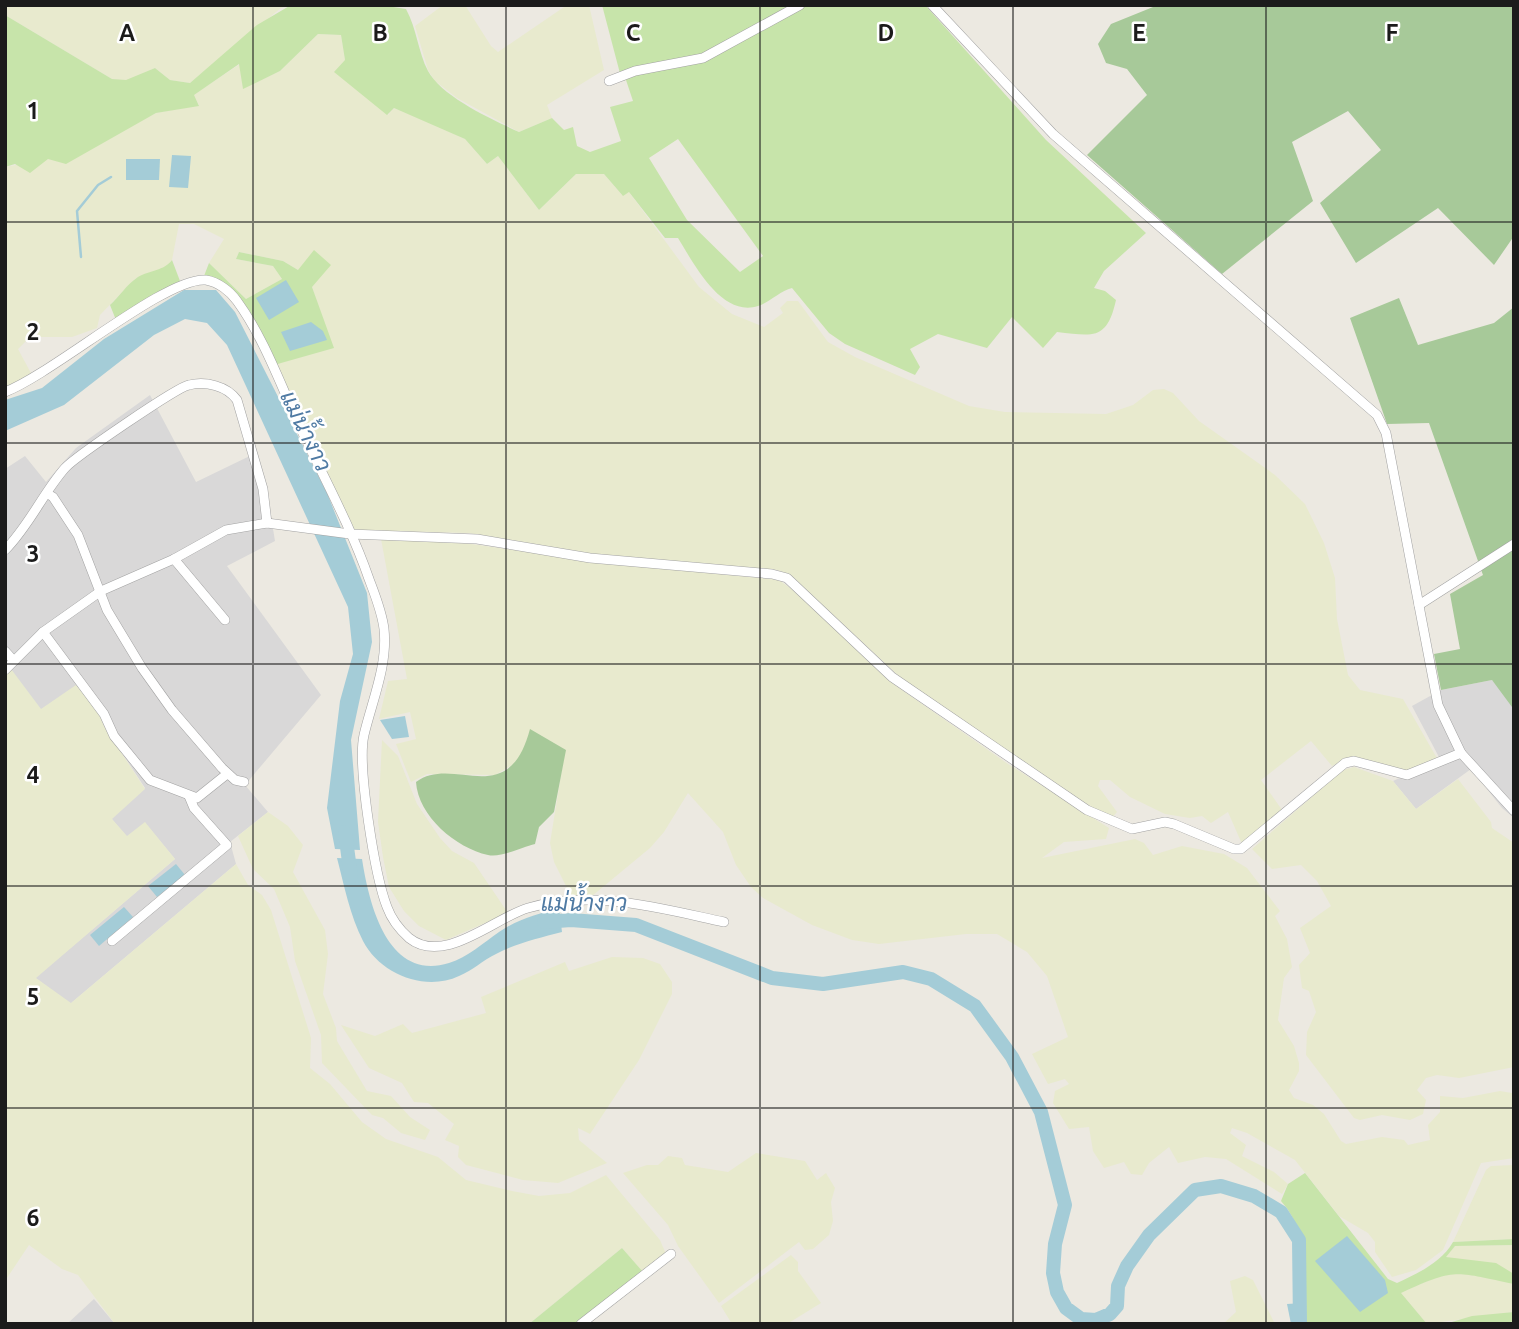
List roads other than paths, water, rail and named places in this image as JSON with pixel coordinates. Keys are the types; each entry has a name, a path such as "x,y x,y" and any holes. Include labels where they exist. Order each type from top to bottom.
{"street":[{"path":"609,81 635,71 703,58 800,5"},
{"path":"932,5 1053,134 1377,415 1386,433 1438,705 1461,753 1514,811"},
{"path":"5,391 49,370 165,292 192,281 216,283 238,301 352,534 384,628 378,684 364,736 367,811 386,905 410,938 429,947 442,946 523,910 582,900 637,903 724,922"},
{"path":"5,550 19,536 64,470 78,455 187,385 216,386 233,394 237,400 263,489 267,523"},
{"path":"48,494 53,497 78,535 107,610 142,668 172,710 227,774 244,782"},
{"path":"5,670 43,632 101,591 174,559 226,530 267,523 352,534 477,539 590,558 772,574 787,578 892,677 1087,810 1132,829 1165,822 1241,849 1345,763 1354,761 1407,775 1461,753"},
{"path":"1419,605 1514,544"},
{"path":"174,559 225,620"},
{"path":"43,632 104,714 114,736 150,780 197,798 227,774"},
{"path":"5,651 14,661"},
{"path":"112,941 228,845 194,808 189,796"},
{"path":"581,1324 671,1254"}],"water":[{"path":"172,155 191,156 188,188 169,187"},
{"path":"126,159 160,159 159,180 126,180"},
{"path":"286,280 299,302 269,320 256,298"},
{"path":"184,290 216,290 235,312 327,493 367,593 372,642 351,740 360,850 335,849 327,808 340,701 353,654 348,607 227,345 207,323 185,319 154,335 64,405 5,431 5,400 42,388 104,339"},
{"path":"311,322 323,331 327,340 290,351 281,332"},
{"path":"405,716 409,737 392,739 380,720"},
{"path":"337,858 362,859 376,916 396,950 410,961 428,966 449,963 513,924 559,908 562,932 512,947 491,956 464,974 446,980 418,981 405,977 380,963 363,941 351,911"},
{"path":"176,864 185,875 157,897 148,886"},
{"path":"124,907 133,917 99,946 90,935"},
{"path":"1347,1236 1385,1280 1388,1293 1360,1312 1315,1261"},
{"path":"1303,1303 1306,1324 1291,1324 1287,1304"}],"waterway":[{"path":"81,257 77,211 98,185 111,177"},
{"name":"แม่น้ำงาว","path":"345,832 351,877"},
{"name":"แม่น้ำงาว","path":"544,922 571,920 636,925 772,978 823,984 903,972 931,979 975,1006 1012,1057 1041,1112 1065,1205 1055,1244 1053,1273 1057,1292 1066,1308 1081,1319 1096,1320 1110,1314 1117,1306 1118,1286 1127,1266 1149,1235 1195,1190 1221,1186 1254,1196 1281,1212 1299,1240 1300,1324"}]}
